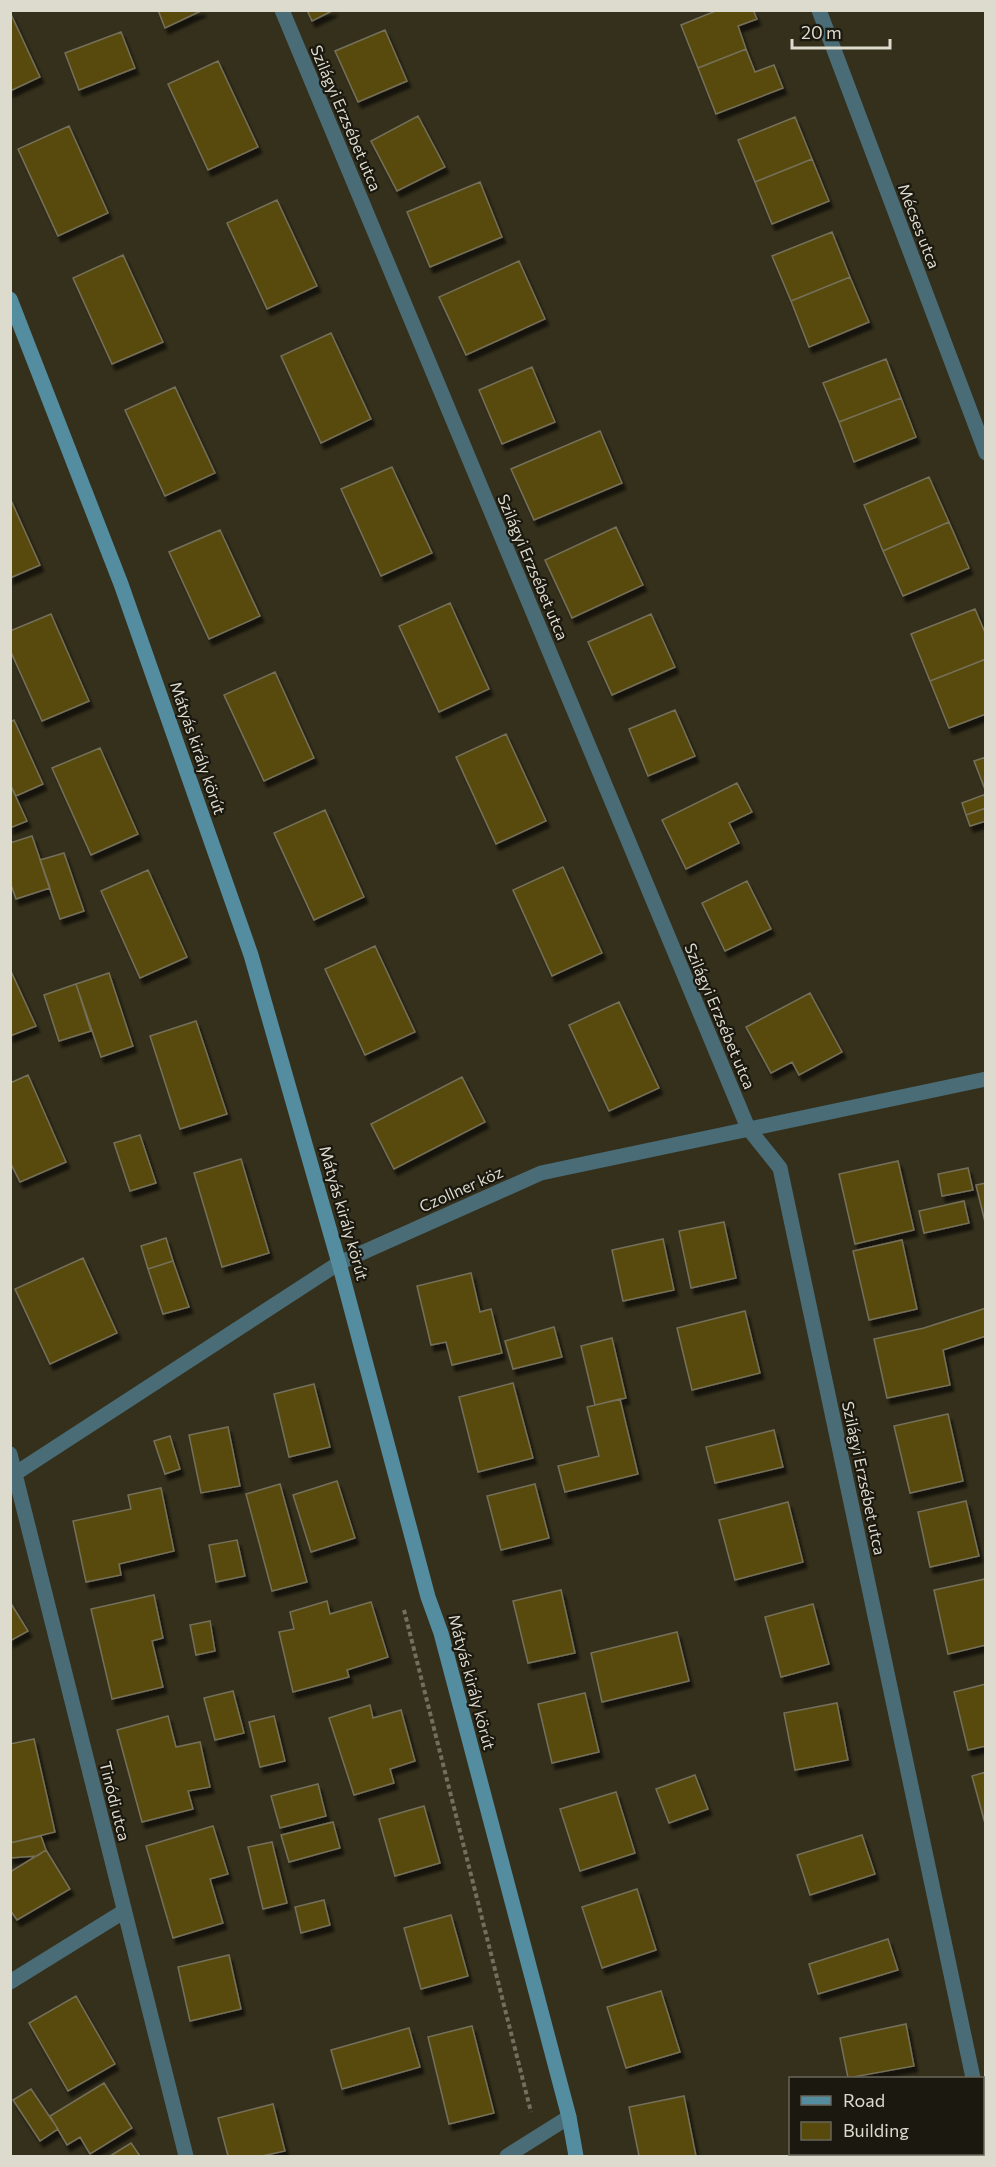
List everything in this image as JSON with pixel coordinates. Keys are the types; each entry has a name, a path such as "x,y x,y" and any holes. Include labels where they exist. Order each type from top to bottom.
{"street":[{"name":"Szilágyi Erzsébet utca","path":"282,10 748,1128 780,1168 973,2077"},
{"name":"Mécses utca","path":"819,10 986,453"},
{"name":"Mátyás király körút","path":"10,299 121,584 251,955 339,1263 428,1597 444,1644 569,2117 576,2157"},
{"name":"Czollner köz","path":"13,1476 339,1263 541,1173 986,1079"},
{"name":"Tinódi utca","path":"10,1454 13,1476 186,2157"},
{"path":"10,1982 123,1912"},
{"path":"507,2157 569,2117"}],"path":[{"path":"404,1609 538,2137"}],"building":[{"path":"158,10 203,10 165,28"},
{"path":"307,10 334,10 312,21"},
{"path":"718,10 753,10 757,19 738,26 746,49 698,68 681,25"},
{"path":"10,12 40,77 10,91"},
{"path":"385,30 407,81 358,102 335,51"},
{"path":"121,32 135,68 79,90 65,53"},
{"path":"746,49 755,72 774,65 783,88 716,114 698,68"},
{"path":"218,61 258,147 208,170 168,84"},
{"path":"418,116 445,167 397,191 371,141"},
{"path":"795,117 812,159 755,182 738,140"},
{"path":"69,126 108,213 58,236 18,149"},
{"path":"812,159 829,201 772,224 755,182"},
{"path":"480,182 502,237 430,267 407,212"},
{"path":"277,200 317,286 267,309 227,223"},
{"path":"832,232 850,277 791,301 772,256"},
{"path":"123,255 163,342 112,364 73,278"},
{"path":"519,261 545,319 466,355 439,297"},
{"path":"850,277 869,322 809,347 791,301"},
{"path":"331,333 371,419 321,443 281,356"},
{"path":"886,359 901,398 839,422 823,383"},
{"path":"532,367 555,422 502,444 479,390"},
{"path":"175,387 215,473 165,496 125,410"},
{"path":"901,398 916,437 854,462 839,422"},
{"path":"600,431 622,483 534,520 511,469"},
{"path":"392,467 432,553 381,576 341,489"},
{"path":"929,477 949,522 883,551 864,505"},
{"path":"10,498 40,565 10,578"},
{"path":"949,522 969,568 903,596 883,551"},
{"path":"616,527 643,585 572,618 545,560"},
{"path":"220,530 260,616 209,639 169,552"},
{"path":"450,603 489,689 439,712 399,626"},
{"path":"975,609 986,635 986,659 930,681 911,634"},
{"path":"51,614 89,701 42,721 10,650 10,631"},
{"path":"651,614 675,667 612,695 588,642"},
{"path":"986,659 986,714 949,728 930,681"},
{"path":"275,672 314,758 264,781 224,695"},
{"path":"675,710 695,756 648,776 629,729"},
{"path":"14,720 43,784 16,796 10,784 10,722"},
{"path":"506,734 546,821 496,844 456,757"},
{"path":"100,748 138,834 91,855 52,768"},
{"path":"986,757 986,792 974,761"},
{"path":"737,783 752,812 729,823 739,843 686,869 662,820"},
{"path":"10,784 27,821 10,828"},
{"path":"986,794 986,808 966,815 962,803"},
{"path":"986,808 986,821 970,826 966,815"},
{"path":"325,810 364,897 314,920 274,833"},
{"path":"32,836 50,888 16,899 10,882 10,843"},
{"path":"64,853 84,911 60,919 40,860"},
{"path":"563,867 602,953 552,976 513,890"},
{"path":"148,870 187,957 140,978 101,891"},
{"path":"747,881 771,929 725,951 702,903"},
{"path":"375,946 415,1032 365,1055 325,969"},
{"path":"10,969 36,1026 10,1036"},
{"path":"109,973 133,1046 101,1057 76,984"},
{"path":"76,984 91,1031 59,1041 44,995"},
{"path":"810,993 842,1052 799,1075 792,1062 771,1073 746,1027"},
{"path":"619,1002 659,1088 609,1111 569,1025"},
{"path":"196,1021 227,1114 180,1129 150,1036"},
{"path":"28,1075 66,1162 20,1182 10,1162 10,1083"},
{"path":"462,1077 485,1122 394,1169 371,1124"},
{"path":"140,1135 156,1183 130,1191 114,1143"},
{"path":"241,1159 269,1253 222,1267 194,1173"},
{"path":"898,1161 914,1230 855,1244 839,1174"},
{"path":"968,1168 973,1190 942,1196 938,1174"},
{"path":"986,1183 986,1226 976,1185"},
{"path":"964,1201 969,1223 924,1233 919,1211"},
{"path":"724,1222 736,1278 691,1288 679,1231"},
{"path":"166,1238 173,1261 148,1269 141,1246"},
{"path":"663,1239 674,1290 623,1301 612,1250"},
{"path":"902,1240 917,1309 869,1320 853,1251"},
{"path":"83,1258 117,1333 50,1364 15,1289"},
{"path":"173,1261 189,1307 163,1314 148,1269"},
{"path":"471,1273 480,1312 491,1309 502,1353 452,1365 446,1342 431,1345 417,1286"},
{"path":"986,1308 986,1336 943,1350 950,1385 887,1398 874,1339 924,1328"},
{"path":"745,1311 760,1373 692,1390 677,1328"},
{"path":"554,1327 562,1357 513,1369 505,1341"},
{"path":"612,1338 626,1398 595,1405 581,1346"},
{"path":"513,1383 533,1458 478,1472 459,1397"},
{"path":"314,1384 330,1447 289,1457 274,1394"},
{"path":"620,1399 638,1474 565,1492 558,1466 599,1456 587,1407"},
{"path":"948,1414 963,1481 910,1493 894,1426"},
{"path":"228,1427 240,1486 201,1493 189,1435"},
{"path":"774,1430 783,1467 715,1483 706,1447"},
{"path":"170,1436 180,1469 165,1474 154,1441"},
{"path":"337,1481 355,1538 311,1552 293,1495"},
{"path":"280,1484 307,1582 272,1591 246,1494"},
{"path":"535,1484 549,1538 501,1550 487,1496"},
{"path":"161,1488 174,1551 119,1564 121,1575 86,1582 73,1521 131,1509 128,1495"},
{"path":"966,1501 979,1556 930,1567 918,1512"},
{"path":"788,1502 803,1562 735,1580 719,1520"},
{"path":"237,1540 245,1576 216,1582 209,1545"},
{"path":"985,1579 986,1645 948,1654 934,1590"},
{"path":"561,1590 575,1653 528,1663 513,1601"},
{"path":"154,1595 163,1638 152,1641 163,1687 112,1699 91,1609"},
{"path":"327,1601 330,1614 371,1602 388,1657 347,1670 349,1677 293,1692 279,1632 294,1629 290,1612"},
{"path":"10,1602 28,1631 10,1641"},
{"path":"813,1604 829,1664 781,1677 765,1617"},
{"path":"210,1621 215,1651 196,1655 190,1625"},
{"path":"677,1632 689,1681 602,1702 591,1653"},
{"path":"986,1684 986,1746 968,1750 954,1692"},
{"path":"233,1691 244,1733 215,1740 204,1698"},
{"path":"585,1693 599,1752 552,1763 538,1704"},
{"path":"837,1703 848,1760 795,1770 784,1713"},
{"path":"370,1705 373,1718 401,1710 415,1761 390,1769 394,1783 354,1795 329,1718"},
{"path":"168,1716 176,1747 200,1742 210,1787 188,1791 193,1809 142,1822 117,1730"},
{"path":"274,1716 285,1761 260,1767 249,1722"},
{"path":"34,1739 55,1832 10,1843 10,1744"},
{"path":"986,1772 986,1827 972,1776"},
{"path":"695,1775 708,1809 669,1823 656,1789"},
{"path":"318,1784 326,1816 280,1828 271,1796"},
{"path":"616,1792 635,1853 580,1871 560,1809"},
{"path":"424,1806 440,1863 395,1876 379,1819"},
{"path":"333,1822 340,1848 289,1862 281,1835"},
{"path":"213,1826 228,1874 210,1879 223,1923 173,1938 146,1846"},
{"path":"862,1835 875,1874 810,1895 797,1855"},
{"path":"41,1836 46,1850 37,1856 10,1858 10,1843"},
{"path":"272,1842 287,1903 263,1909 248,1847"},
{"path":"46,1850 70,1889 17,1920 10,1910 10,1872"},
{"path":"637,1889 656,1950 602,1968 582,1907"},
{"path":"324,1900 330,1925 301,1933 295,1907"},
{"path":"451,1915 468,1976 421,1989 404,1928"},
{"path":"888,1939 898,1970 818,1994 809,1964"},
{"path":"229,1955 241,2009 190,2021 178,1967"},
{"path":"661,1991 680,2052 626,2068 607,2007"},
{"path":"76,1996 115,2064 68,2091 29,2023"},
{"path":"906,2024 914,2066 848,2077 840,2038"},
{"path":"472,2026 494,2113 449,2124 428,2037"},
{"path":"409,2028 420,2067 342,2089 331,2050"},
{"path":"104,2083 132,2128 90,2154 80,2137 67,2145 50,2116"},
{"path":"31,2089 58,2129 40,2141 13,2100"},
{"path":"684,2096 696,2156 639,2156 629,2107"},
{"path":"273,2104 285,2151 262,2156 228,2156 218,2118"},
{"path":"131,2143 140,2156 110,2156"},
{"path":"860,2155 941,2156 861,2156"}]}
